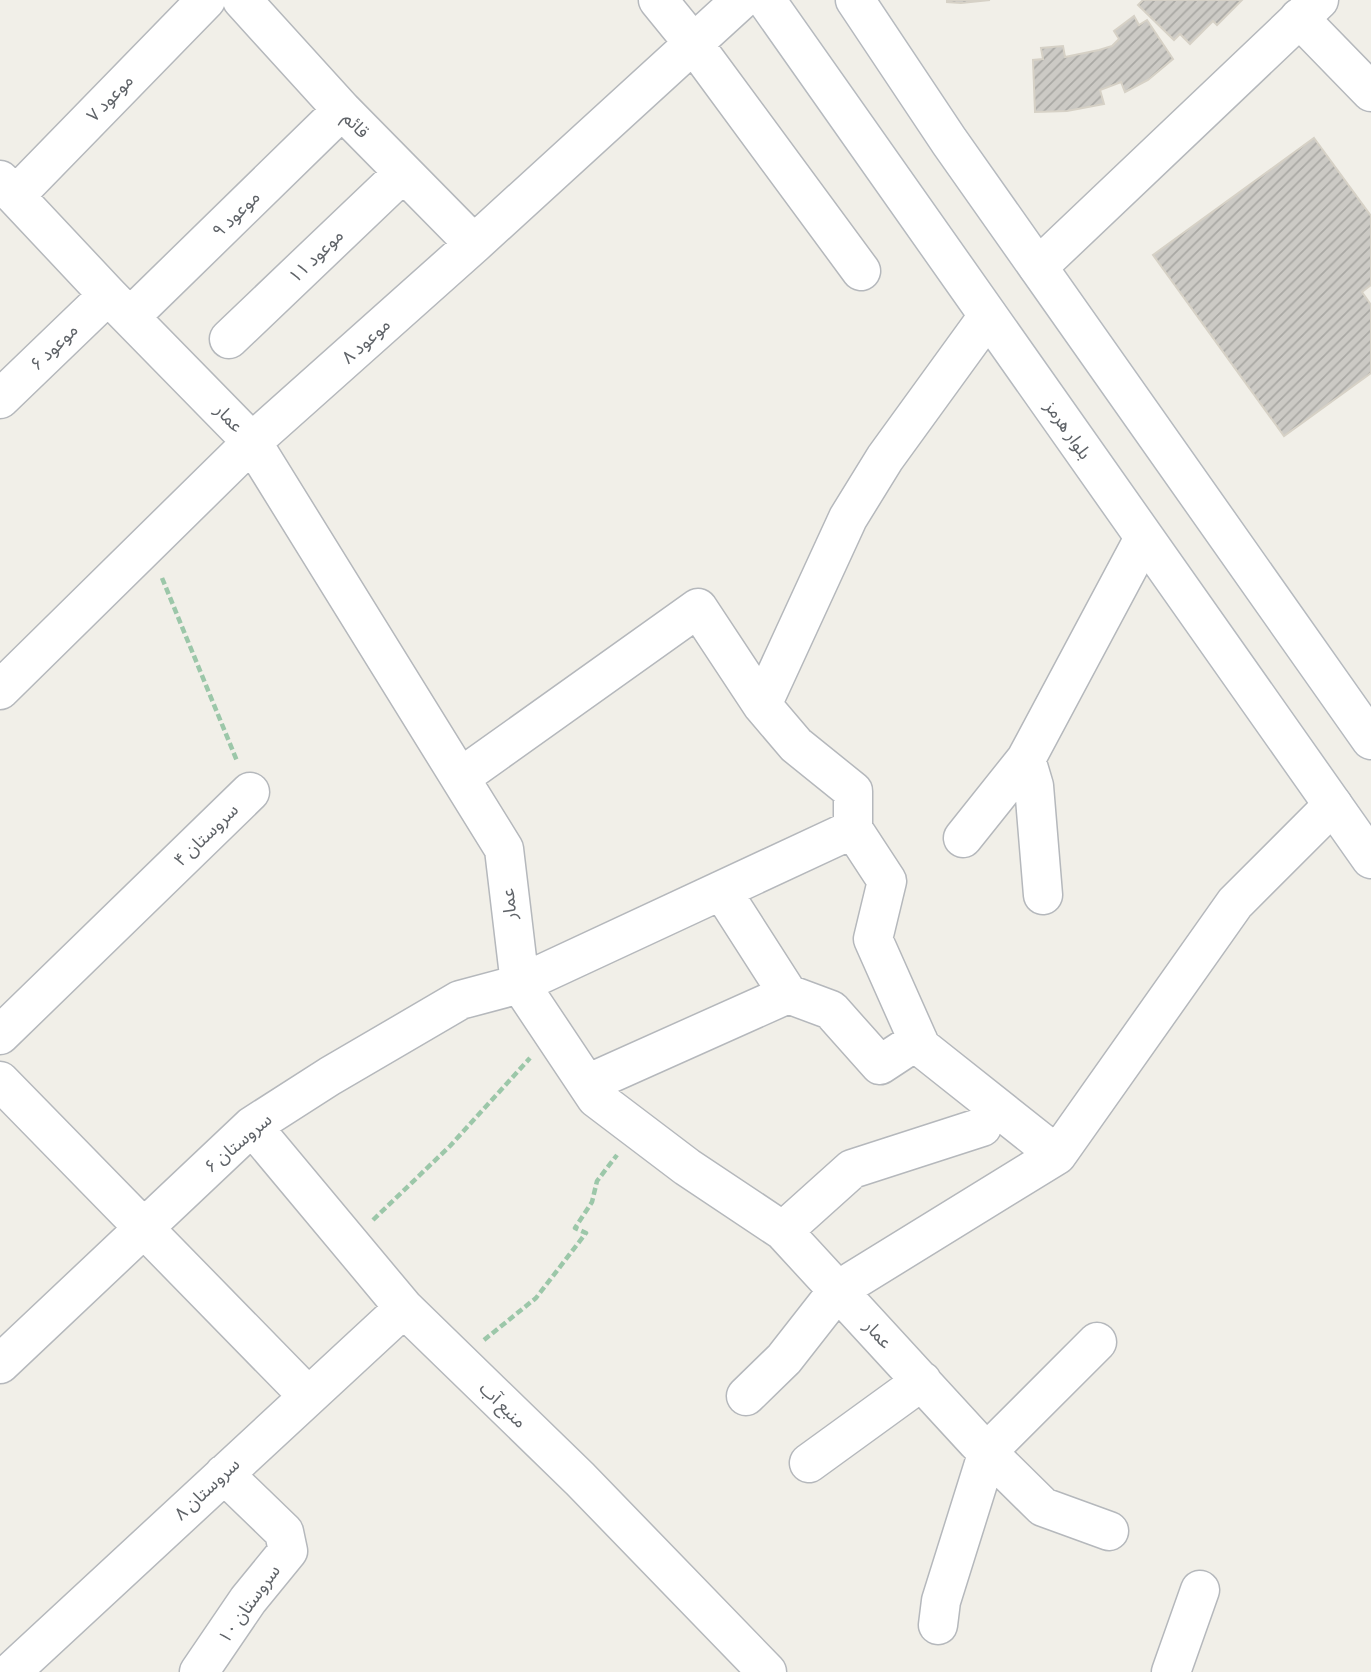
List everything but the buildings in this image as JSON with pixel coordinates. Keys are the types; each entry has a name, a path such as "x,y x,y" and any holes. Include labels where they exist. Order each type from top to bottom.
{"street":[{"name":"موعود ۷","path":"7,188 206,0"},
{"name":"قائم","path":"243,0 342,110 474,244"},
{"path":"658,0 694,43 862,271"},
{"name":"موعود ۸","path":"0,690 253,442 741,0"},
{"name":"بلوار هرمز","path":"766,0 1371,859"},
{"path":"855,0 949,141 1371,740"},
{"path":"1038,267 1309,9 1371,92"},
{"name":"موعود ۹","path":"118,306 342,110"},
{"name":"موعود ۱۱","path":"229,339 402,173"},
{"name":"عمار","path":"7,188 118,306 253,442 504,849 520,984 596,1098 687,1167 783,1231 1043,1507 1109,1531"},
{"name":"موعود ۶","path":"0,399 118,306"},
{"path":"762,705 848,518 885,458 988,316"},
{"path":"963,838 1026,759 1144,538"},
{"path":"461,777 698,608 762,705 796,745 853,791 853,830 887,881 873,939 921,1047 1057,1155"},
{"path":"1026,759 1034,786 1043,895"},
{"name":"سروستان ۴","path":"0,1035 250,792"},
{"path":"746,1396 784,1359 838,1290 1057,1155 1235,903 1333,805"},
{"name":"سروستان ۶","path":"0,1364 252,1126 330,1076 460,1000 520,984 853,830"},
{"path":"722,891 788,993 831,1010 880,1065 918,1040"},
{"path":"587,1084 788,993"},
{"path":"0,1081 308,1396"},
{"name":"منبع آب","path":"252,1126 404,1308 580,1479 766,1672"},
{"path":"783,1231 852,1169 982,1127"},
{"name":"سروستان ۸","path":"11,1672 404,1308"},
{"path":"938,1625 941,1601 988,1451 1097,1342"},
{"path":"809,1464 922,1381"},
{"name":"سروستان ۱۰","path":"199,1672 248,1600 288,1551 284,1532 224,1474"},
{"path":"1171,1672 1200,1590"}],"path":[{"name":"سروستان ۴","path":"148,545 250,792"},
{"path":"350,1243 450,1146 552,1032"},
{"path":"458,1361 536,1298 578,1244 586,1233 575,1228 592,1202 597,1181 636,1129"}]}
